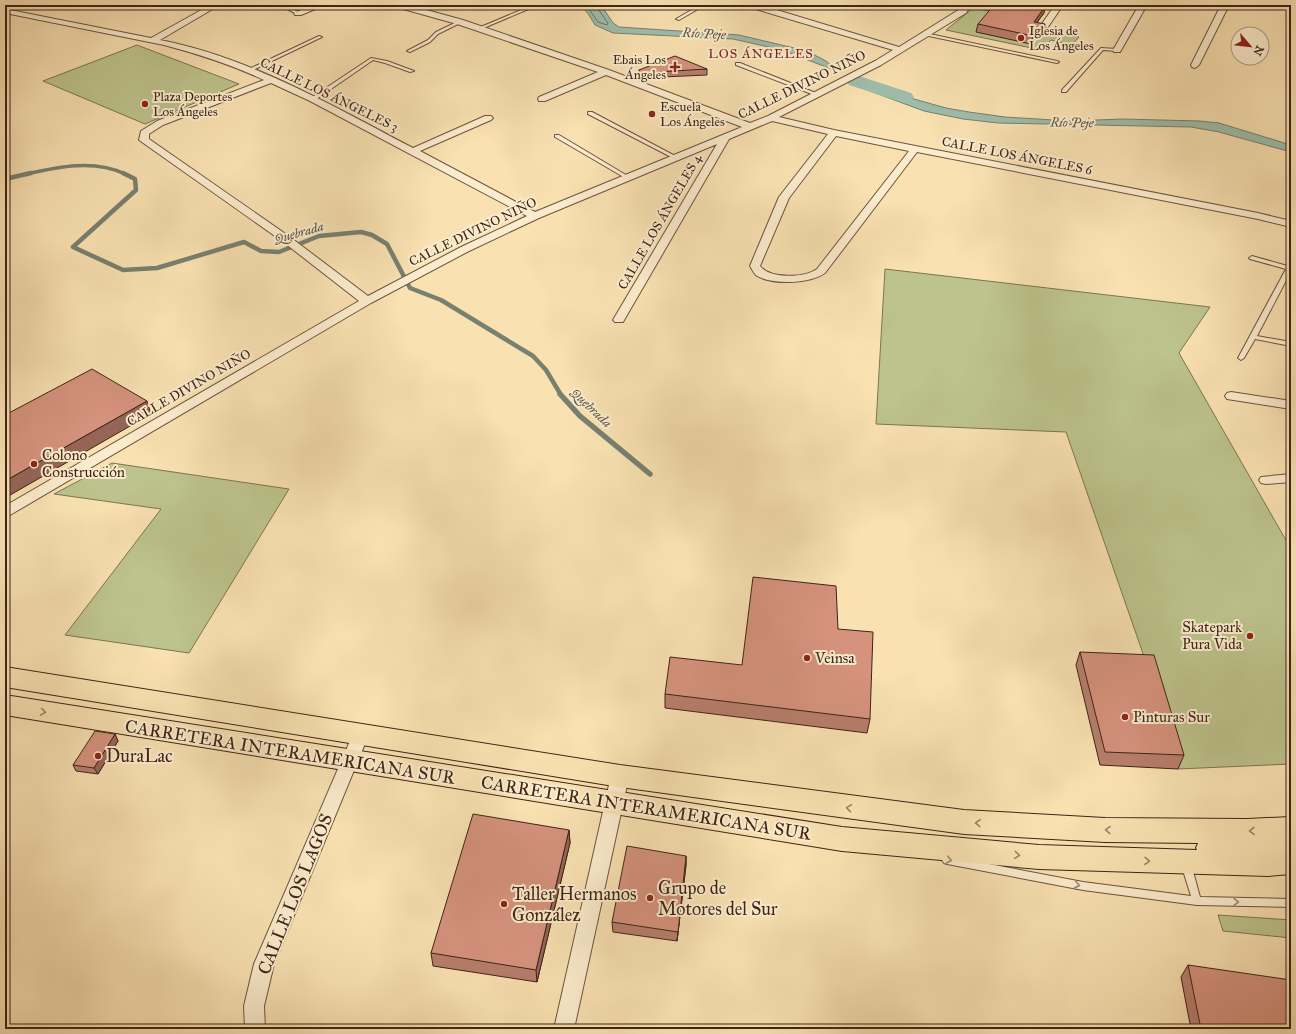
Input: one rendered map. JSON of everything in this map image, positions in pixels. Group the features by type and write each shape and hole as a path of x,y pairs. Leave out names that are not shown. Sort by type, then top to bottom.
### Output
{"highway":[{"name":"CARRETERA INTERAMERICANA SUR","path":"5,677 620,776 964,822 1105,830 1291,830"},
{"name":"CARRETERA INTERAMERICANA SUR","path":"5,706 614,804 842,839 1039,857 1268,864 1291,862"},
{"path":"1185,862 1185,855 1192,848 1291,847"}],"street":[{"path":"153,40 207,10 207,8 197,5"},
{"path":"298,13 321,5"},
{"path":"399,5 460,22 606,72 751,127"},
{"path":"414,9 423,5"},
{"path":"752,5 900,50"},
{"name":"CALLE DIVINO NIÑO","path":"5,512 367,301 465,250 535,216 751,127 819,95 900,50 962,11 967,5"},
{"path":"1045,25 1059,5"},
{"path":"1117,50 1143,5"},
{"path":"1195,65 1225,5"},
{"name":"CALLE LOS ÁNGELES 3","path":"5,11 153,40 188,49 249,70 313,99 535,216"},
{"path":"542,99 606,72"},
{"path":"272,80 160,123 144,133 144,140 286,239 367,301"},
{"path":"413,151 488,118"},
{"name":"CALLE LOS ÁNGELES 6","path":"771,118 834,133 1258,216 1291,224"},
{"path":"834,133 784,197 755,266 760,273 768,276 800,279 814,276 821,271 915,149"},
{"name":"CALLE LOS ÁNGELES 4","path":"619,320 725,138"},
{"path":"1232,396 1291,405"},
{"path":"1266,480 1291,478"},
{"name":"CALLE LOS LAGOS","path":"255,1029 254,1006 264,964 361,734"},
{"path":"564,1029 620,776"}],"lane":[{"path":"281,5 298,13"},
{"path":"478,29 536,5"},
{"path":"678,19 703,5"},
{"path":"409,51 429,42 436,33 460,22"},
{"path":"925,34 1057,62"},
{"path":"249,70 320,37"},
{"path":"1064,91 1102,50 1117,50"},
{"path":"313,99 372,59 412,71"},
{"path":"738,64 819,95"},
{"path":"590,113 677,158"},
{"path":"558,136 629,178"},
{"path":"1241,358 1290,269 1252,258"},
{"path":"1253,337 1291,344"},
{"path":"842,839 1083,886 1197,901 1291,903"},
{"path":"1185,862 1197,901"}],"green space":[{"path":"977,5 982,5 978,9 1039,20 1035,26 1079,37 1070,47 1065,46 1067,44 1051,40 1041,50 946,30"},
{"name":"Plaza Deportes Los Ángeles","path":"137,45 239,84 145,124 43,81"},
{"path":"885,269 1210,307 1179,353 1291,549 1291,764 1178,769 1148,668 1066,432 876,424"},
{"path":"112,463 289,489 189,653 65,635 161,509 54,494"},
{"path":"1218,915 1291,920 1291,938 1223,931"}],"water":[{"path":"581,5 601,5 613,23 619,27 739,35 807,51 826,61 839,72 782,50 733,39 613,33 595,25"},
{"path":"861,84 946,108 1005,117 1070,121 1123,119 1200,121 1219,123 1291,145 1291,152 1219,132 1191,127 998,123 963,119 924,111 870,91"}],"building":[{"path":"994,5 1046,5 1034,22 1045,24 1033,36 978,24"},
{"path":"675,56 707,69 640,73 639,70"},
{"name":"Colono Construcción","path":"92,369 147,401 5,481 5,415"},
{"name":"Veinsa","path":"753,577 836,586 838,629 873,632 870,719 665,694 670,657 742,665"},
{"name":"Pinturas Sur","path":"1080,652 1154,655 1184,755 1105,752"},
{"path":"95,731 115,734 94,768 73,765"},
{"name":"Taller Hermanos González","path":"473,814 569,830 536,970 431,953"},
{"name":"Grupo de Motores del Sur","path":"627,846 686,856 678,932 612,922"},
{"path":"1188,965 1291,980 1291,1029 1201,1029"}],"waterway":[{"name":"Río Peje","path":"856,81 904,97"},
{"name":"Quebrada","path":"31,173 63,167 88,166 113,169 125,174"},
{"name":"Quebrada","path":"5,179 31,173"},
{"name":"Quebrada","path":"26,174 31,173"},
{"name":"Quebrada","path":"125,174 135,179 136,190 73,247 123,270 157,268 244,242 261,251 279,252 319,236 361,232 372,235 387,244 410,288 441,300 533,356 546,370 561,395"},
{"name":"Quebrada","path":"560,394 580,416 650,474"}],"place":[{"name":"Iglesia de Los Ángeles","path":"1021,38"},
{"name":"Ebais Los Ángeles","path":"675,67"},
{"name":"Plaza Deportes Los Ángeles","path":"145,104"},
{"name":"Escuela Los Ángeles","path":"652,114"},
{"name":"Colono Construcción","path":"34,464"},
{"name":"Skatepark Pura Vida","path":"1250,636"},
{"name":"Veinsa","path":"807,658"},
{"name":"Pinturas Sur","path":"1125,717"},
{"name":"DuraLac","path":"98,756"},
{"name":"Grupo de Motores del Sur","path":"650,898"},
{"name":"Taller Hermanos González","path":"504,904"}],"district":[{"name":"LOS ÁNGELES","path":"761,54"}]}
